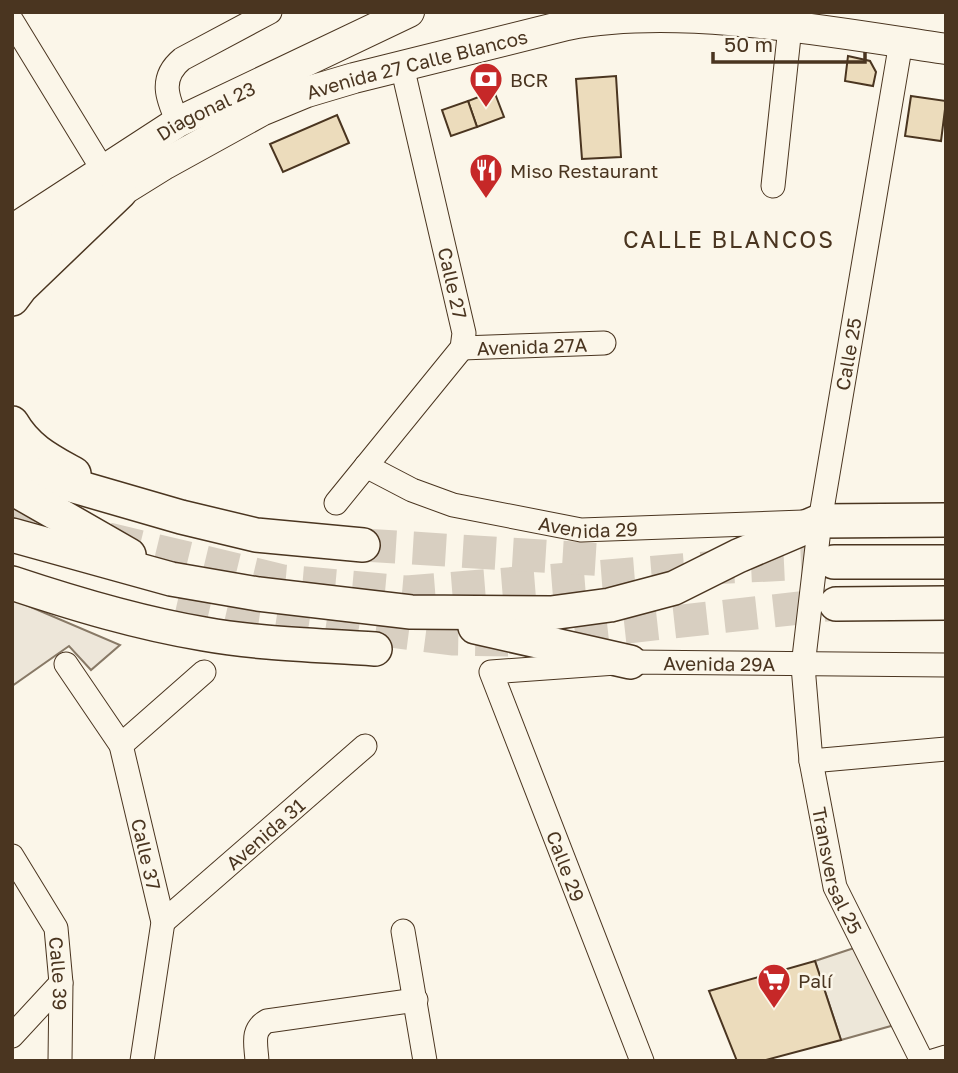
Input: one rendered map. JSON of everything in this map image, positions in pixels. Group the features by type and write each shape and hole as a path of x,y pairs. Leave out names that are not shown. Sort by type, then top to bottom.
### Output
{"highway":[{"path":"12,299 112,181"},
{"path":"12,423 21,438 39,455 119,499"},
{"path":"12,468 256,535 363,545"},
{"path":"12,488 171,579"},
{"path":"411,612 551,613 610,605 674,588 738,556 820,521 946,520"},
{"path":"12,535 171,579 258,594 411,612 630,662"},
{"path":"834,562 946,562"},
{"path":"12,583 132,620 205,635 375,649"},
{"path":"836,604 946,603"}],"main road":[{"name":"Diagonal 23","path":"12,230 112,181 178,122 410,12"},
{"name":"Avenida 27 Calle Blancos","path":"12,259 112,181 307,92 402,66 603,18 688,19 790,27 946,49"}],"street":[{"path":"178,122 167,99 166,82 170,69 181,59 270,12"},
{"path":"12,21 112,181"},
{"path":"773,186 790,27"},
{"name":"Calle 25","path":"803,666 820,521 901,42"},
{"name":"Calle 27","path":"402,66 464,333 461,348"},
{"name":"Avenida 27A","path":"461,348 604,342"},
{"path":"336,503 461,348"},
{"name":"Avenida 29","path":"366,466 412,490 453,505 581,530 820,521"},
{"name":"Avenida 29A","path":"491,672 630,662 946,666"},
{"name":"Calle 37","path":"66,664 121,745 163,922 142,1061"},
{"name":"Transversal 25","path":"803,666 811,761 835,887 922,1061"},
{"path":"121,745 204,672"},
{"name":"Calle 29","path":"491,672 642,1061"},
{"name":"Avenida 31","path":"163,922 365,746"},
{"path":"811,761 946,749"},
{"name":"Calle 39","path":"12,856 56,928 61,982 60,1061"},
{"path":"403,932 425,1061"},
{"path":"12,1036 61,982"},
{"path":"257,1061 255,1035 259,1026 267,1021 416,1000"},
{"path":"933,1061 946,1057"}],"shaded area":[{"path":"12,599 120,645 91,670 69,646 12,686"},
{"path":"860,946 898,1024 841,1040 815,961"}],"building":[{"path":"848,56 870,61 876,72 873,86 845,81"},
{"path":"616,76 621,157 582,159 576,79"},
{"name":"BCR","path":"494,91 504,117 477,127 468,101"},
{"path":"911,96 946,101 941,141 905,136"},
{"path":"468,101 477,127 451,136 442,110"},
{"path":"337,115 349,143 283,172 270,144"},
{"name":"Palí","path":"815,961 841,1040 762,1061 737,1061 709,991"}],"tunnel":[{"path":"12,510 55,526 283,581 407,592 706,568 834,562"},
{"path":"363,545 606,560"},
{"path":"179,595 236,608 382,630 452,639 510,640 836,604"}],"place":[{"name":"BCR","path":"486,109"},
{"name":"Miso Restaurant","path":"486,200"},
{"name":"Palí","path":"774,1010"}],"district":[{"name":"CALLE BLANCOS","path":"729,239"}]}
